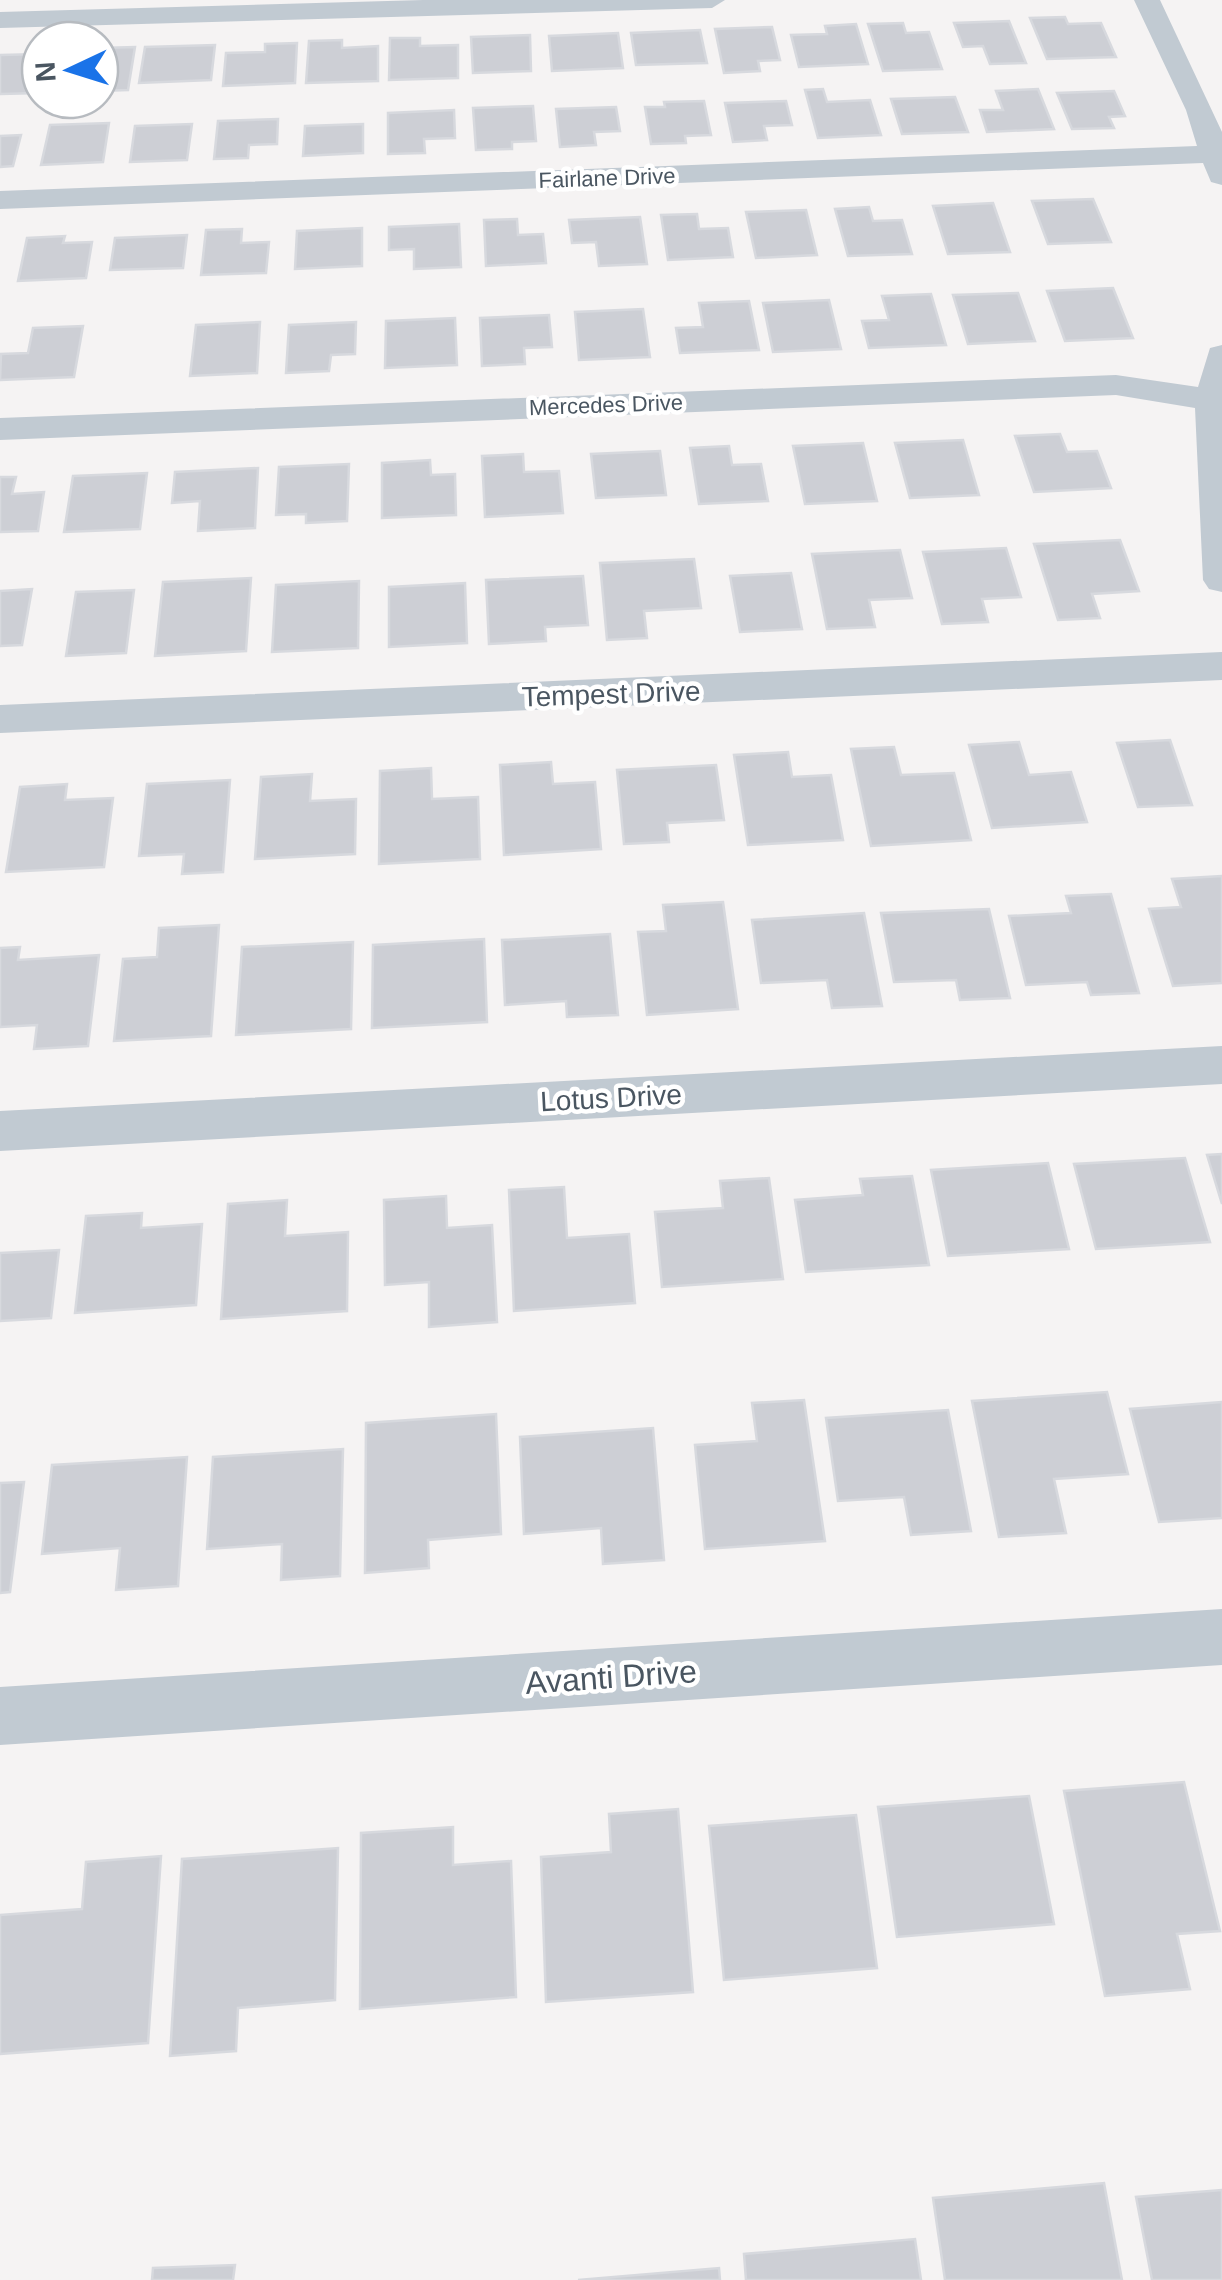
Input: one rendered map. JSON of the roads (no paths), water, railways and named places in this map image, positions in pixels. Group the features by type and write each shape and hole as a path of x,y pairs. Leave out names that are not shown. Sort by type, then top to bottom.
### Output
{"street":[{"path":"0,20 712,0"},
{"path":"1147,0 1200,110 1218,165"},
{"name":"Fairlane Drive","path":"0,200 1218,165"},
{"path":"1222,356 1212,400 1222,580"},
{"name":"Mercedes Drive","path":"0,429 1116,385 1212,400"},
{"name":"Tempest Drive","path":"0,719 1222,666"},
{"name":"Lotus Drive","path":"0,1130 1222,1065"},
{"name":"Avanti Drive","path":"0,1716 1222,1638"}]}
